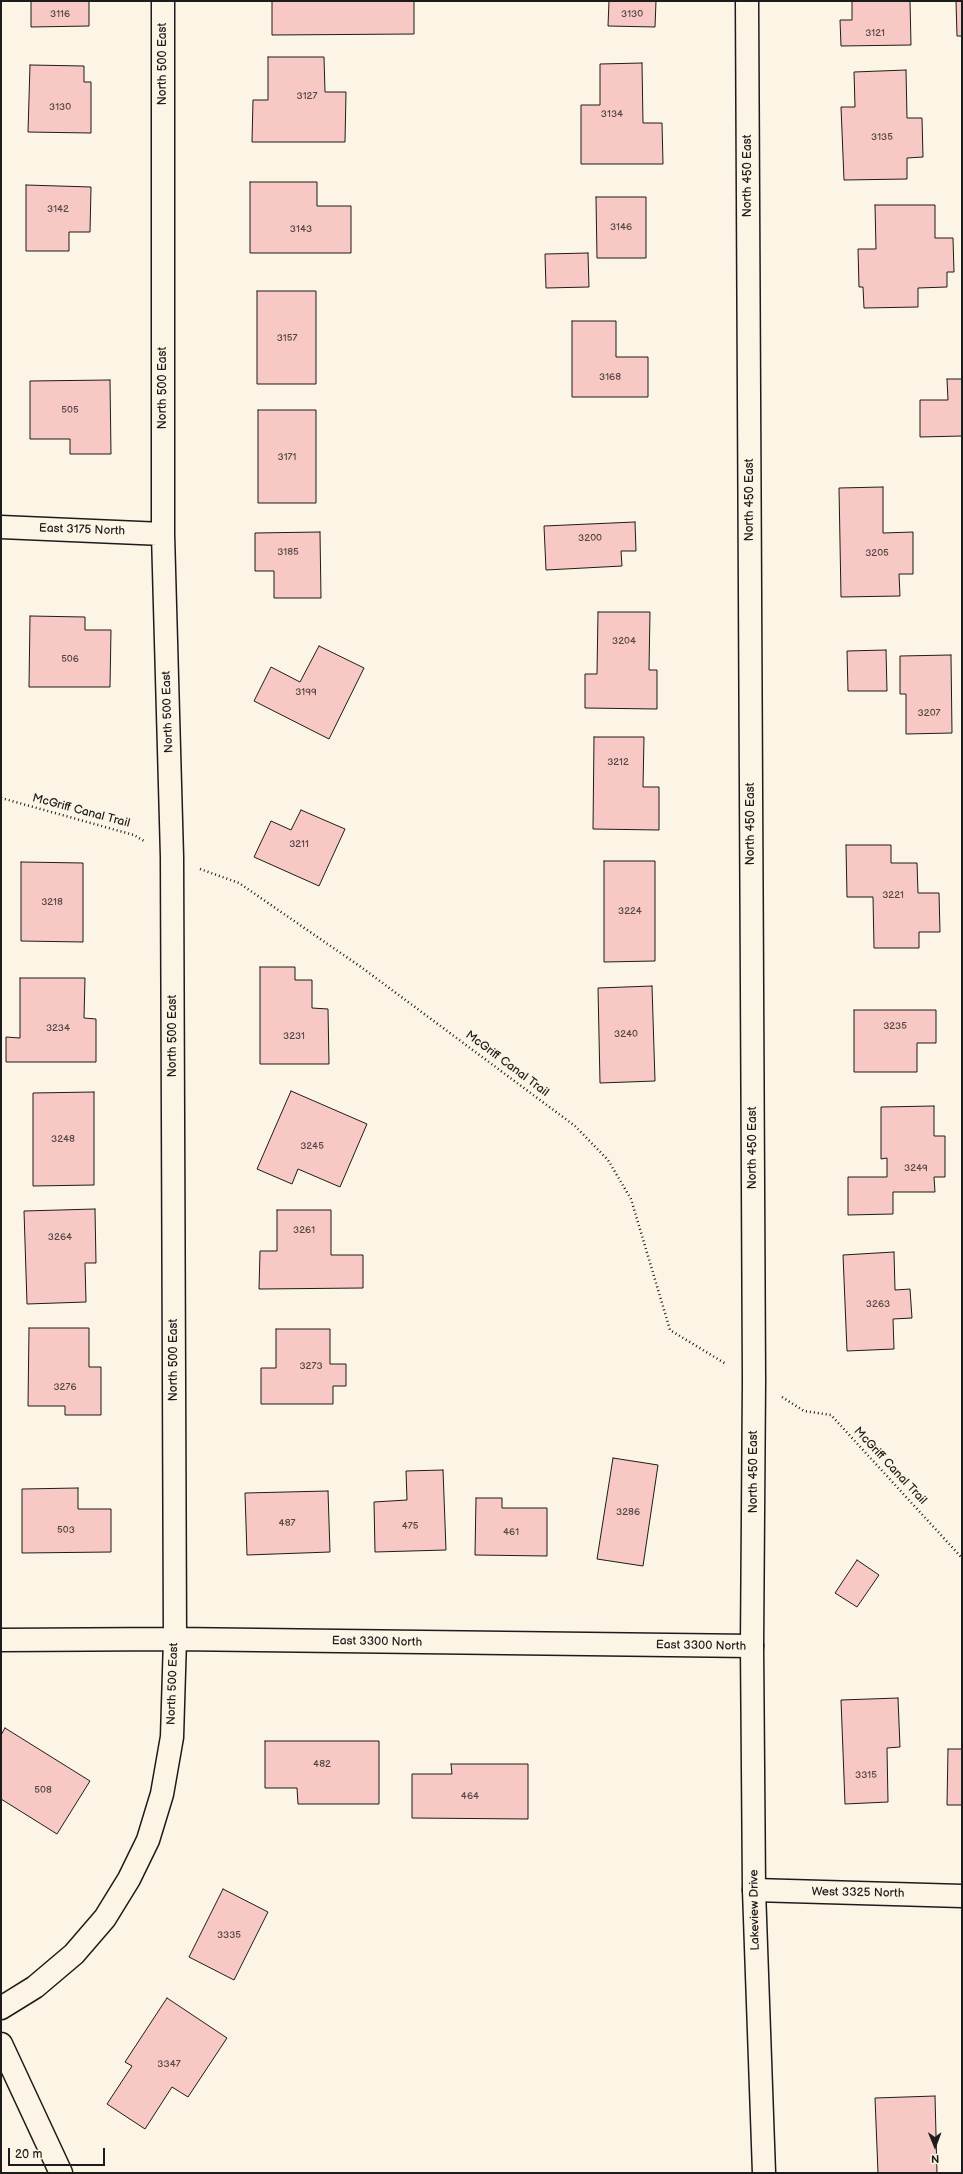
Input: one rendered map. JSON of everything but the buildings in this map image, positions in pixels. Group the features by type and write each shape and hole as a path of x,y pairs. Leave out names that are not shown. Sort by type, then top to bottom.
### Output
{"street":[{"name":"North 500 East","path":"1,2008 35,1987 74,1954 109,1912 129,1879 148,1840 162,1794 172,1737 175,1639 172,857 163,534 163,1"},
{"name":"North 450 East","path":"747,1 754,1381 752,1646"},
{"name":"East 3175 North","path":"1,527 163,534"},
{"name":"East 3300 North","path":"1,1640 175,1639 752,1646"},
{"name":"Lakeview Drive","path":"752,1646 754,1890 764,2173"},
{"name":"West 3325 North","path":"754,1890 962,1896"},
{"path":"1,2044 61,2173"}],"path":[{"name":"McGriff Canal Trail","path":"1,798 134,835 146,843"},
{"name":"McGriff Canal Trail","path":"194,867 245,887 361,967 575,1126 608,1160 631,1198 670,1330 712,1355"},
{"name":"McGriff Canal Trail","path":"795,1405 804,1411 830,1416 962,1558"}]}
